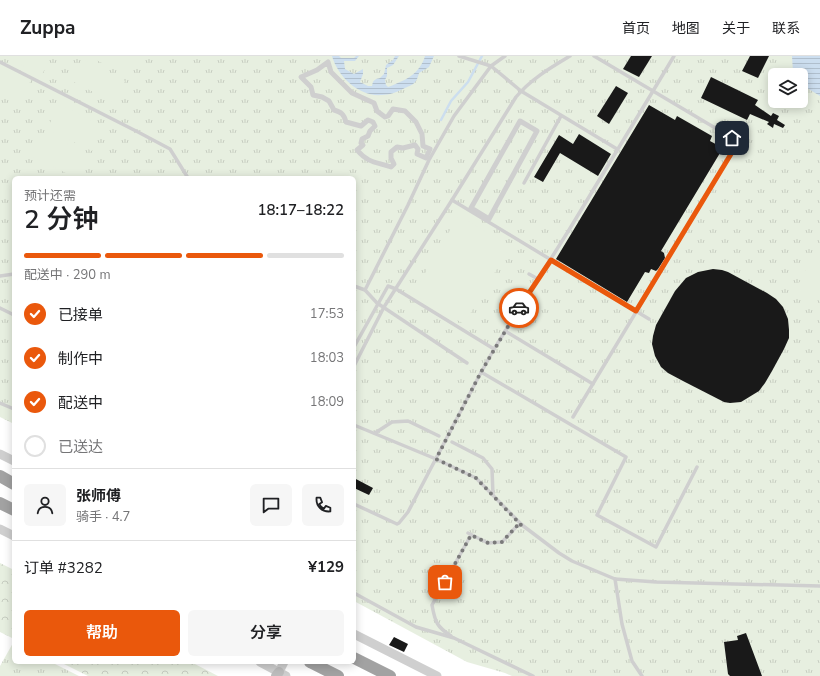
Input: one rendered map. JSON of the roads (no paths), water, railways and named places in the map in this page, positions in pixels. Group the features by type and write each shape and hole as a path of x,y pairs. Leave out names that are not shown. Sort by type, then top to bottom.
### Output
{"highway":[{"path":"0,476 12,483"},
{"path":"0,503 12,509"},
{"path":"356,659 390,676"},
{"path":"314,664 338,676"}],"street":[{"path":"328,62 331,72 352,93 374,103 377,111 385,117 388,116 393,109 405,111 416,122 422,134 423,146 430,149 426,158 417,154 418,149 415,145 403,148 397,147 391,152 391,158 394,164 391,167 363,157 357,150 364,145 361,143 362,139 368,136 370,131 375,126 373,122 368,120 361,126 346,122 345,116 334,110 329,101 314,95 311,87 301,76 317,70 328,62"},
{"path":"520,121 538,131 488,219 471,208 520,121"},
{"path":"0,454 12,460"},
{"path":"0,529 12,535"},
{"path":"356,635 437,676"},
{"path":"263,664 280,675 283,664"}],"lane":[{"path":"459,56 492,66 521,91 617,149"},
{"path":"365,290 429,160 454,116 492,66 505,56"},
{"path":"356,362 384,307 516,97 543,73 570,56"},
{"path":"594,56 745,146"},
{"path":"356,505 397,524 408,512 481,372 505,331 551,260 674,56"},
{"path":"0,62 170,149 187,176"},
{"path":"524,183 562,116"},
{"path":"573,416 734,149 732,138"},
{"path":"452,200 649,319"},
{"path":"0,276 12,274"},
{"path":"529,274 538,279"},
{"path":"356,343 377,303 388,286 396,289 494,350"},
{"path":"356,287 365,290 377,303 467,363"},
{"path":"0,308 12,314"},
{"path":"505,331 593,384"},
{"path":"481,372 626,457 597,515 656,547 697,467"},
{"path":"0,403 12,408"},
{"path":"375,434 392,422 408,421 439,436"},
{"path":"356,426 436,459 476,478 522,526 572,561 615,579 656,582 820,586"},
{"path":"452,442 483,458 492,469 493,495"},
{"path":"522,526 517,526 502,542 488,543 469,534 432,605 434,618 441,629 454,638 533,676"},
{"path":"615,579 622,624 632,661 642,676"},
{"path":"356,594 416,627 454,638"}],"water":[{"path":"332,56 354,58 359,56 355,61 344,61 345,69 354,74 363,69 360,82 368,86 372,86 374,80 380,78 384,74 386,65 393,60 395,56 399,56 393,65 387,68 387,76 385,80 388,87 401,82 413,74 421,65 425,56 434,56 429,67 419,73 417,79 410,86 396,92 373,95 358,89 344,78"},
{"path":"792,56 820,56 820,96 808,89 808,68 793,68"}],"waterway":[{"path":"441,120 451,101 468,82 482,56"}]}
